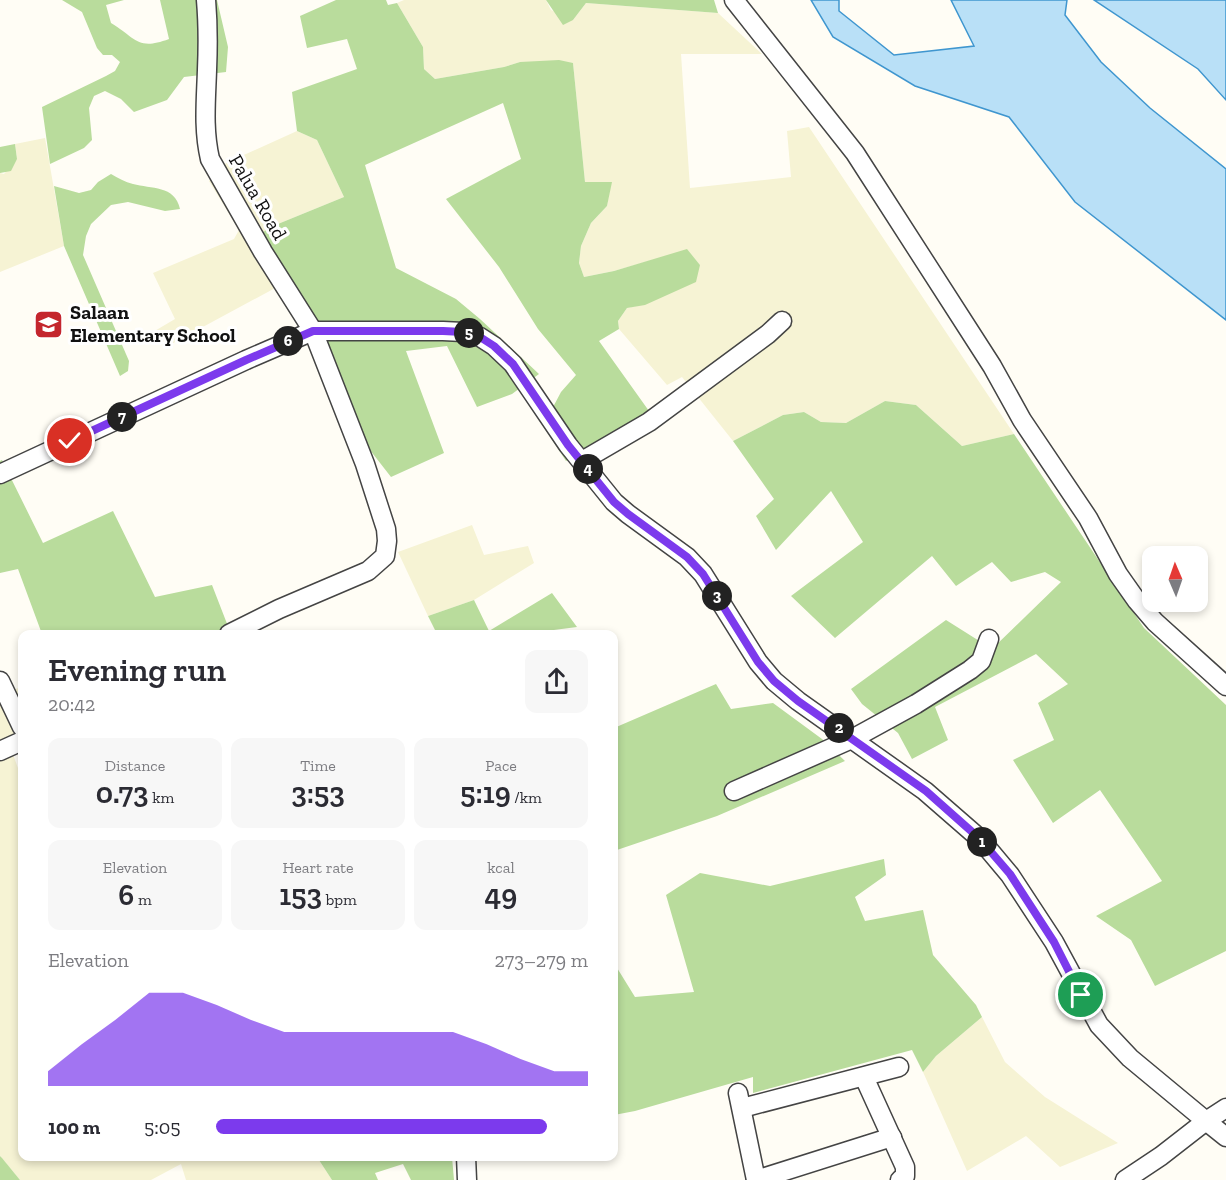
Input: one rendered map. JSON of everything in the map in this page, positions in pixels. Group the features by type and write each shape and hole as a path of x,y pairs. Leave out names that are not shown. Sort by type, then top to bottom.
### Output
{"street":[{"name":"Palua Road","path":"206,0 207,58 204,118 210,159 263,252 313,331 365,464 386,529 387,549 380,562 368,572 279,609 237,630"},
{"path":"734,0 855,153 992,366 1017,412 1082,510 1118,574 1137,601 1155,622 1226,686"},
{"path":"582,461 649,422 768,334 782,321"},
{"path":"0,474 313,331 443,331 463,332 480,337 494,346 513,364 614,502 687,557 703,574 758,662 774,681 798,701 854,738 926,791 979,838 1010,874 1054,942 1099,1025 1130,1058 1226,1137"},
{"path":"734,791 854,738 916,704 981,661 989,639"},
{"path":"0,681 18,719"},
{"path":"0,751 18,743"},
{"path":"892,1137 756,1180 740,1101 864,1077 899,1067"},
{"path":"864,1077 906,1172 900,1180"},
{"path":"1125,1180 1161,1156 1206,1120 1226,1108"},
{"path":"466,1161 467,1180"}],"shaded area":[{"path":"404,0 546,0 551,10 573,20 586,3 718,13 762,54 681,54 690,188 791,177 787,131 809,127 1014,434 962,446 916,405 885,401 846,423 821,422 804,412 783,415 733,441 682,377 667,385 619,329 618,321 627,308 645,304 700,265 687,250 614,271 584,277 579,263 581,246 591,223 607,206 611,182 585,182 573,63 520,62 435,79 424,69 423,47 397,3"},
{"path":"297,131 317,140 344,197 273,226 261,234 277,287 164,348 153,332 175,319 153,273 234,239 239,230 209,181 226,163"},
{"path":"45,138 64,246 0,272 0,173 4,174 17,159 15,144"},
{"path":"472,525 484,555 528,546 534,563 474,600 428,616 398,552"},
{"path":"18,688 18,745 11,749 18,768 18,1161 320,1161 332,1180 186,1180 181,1164 151,1180 20,1180 0,1156 0,697"},
{"path":"982,1017 1005,1062 1045,1097 1118,1143 1060,1167 1026,1136 967,1171 923,1072 936,1056"}],"green space":[{"path":"62,0 124,0 106,5 111,23 137,41 150,44 169,39 160,0 217,0 228,47 226,72 184,77 167,100 134,112 121,99 105,91 94,96 89,108 92,140 84,148 50,164 42,107 115,71 120,62 112,55 103,55 97,48 82,12"},
{"path":"336,0 386,0 388,5 397,3 423,47 424,69 435,79 520,62 559,60 573,63 585,182 612,182 607,206 591,223 581,246 579,263 584,277 614,271 687,249 700,265 696,282 645,305 627,308 618,321 619,329 599,341 649,411 566,461 543,426 561,392 576,375 538,329 499,267 446,199 521,159 503,103 365,165 396,268 456,299 539,374 512,394 477,407 447,346 406,351 444,453 391,477 338,409 260,234 273,226 344,197 317,140 297,131 292,92 357,69 347,39 307,48 300,16"},
{"path":"546,0 714,0 718,13 586,3 573,20 563,25"},
{"path":"15,144 17,159 11,171 0,173 0,147"},
{"path":"111,174 130,183 168,192 177,201 180,209 165,211 128,202 111,205 91,224 86,236 83,255 129,361 128,371 120,376 64,246 54,186 79,193 91,190 98,182"},
{"path":"885,401 916,405 962,446 1014,434 1144,628 1226,705 1226,951 1155,986 1131,940 1096,916 1162,881 1100,790 1053,823 1013,760 1054,740 1038,703 1068,684 1036,654 935,707 948,740 912,759 898,733 862,704 851,689 946,620 992,649 1061,582 1045,572 1011,582 992,562 956,586 932,556 835,638 791,596 863,542 831,491 776,550 756,516 774,499 733,441 783,415 804,412 821,422 846,423"},
{"path":"2,460 43,543 113,511 155,597 212,585 229,630 41,630 18,569 0,573 0,461"},
{"path":"552,593 577,627 554,630 491,630"},
{"path":"474,600 489,630 435,630 428,616"},
{"path":"716,684 731,709 773,703 822,739 845,761 717,816 618,850 618,726"},
{"path":"884,859 886,875 855,897 865,921 923,910 933,955 976,1005 982,1017 936,1056 923,1072 912,1050 753,1093 753,1077 618,1114 618,969 635,997 694,992 666,895 700,873 770,886"},
{"path":"0,1156 2,1158 20,1180 0,1180"},
{"path":"320,1161 452,1161 454,1180 411,1180 403,1164 375,1173 378,1180 332,1180"}],"water":[{"path":"811,0 839,0 839,11 894,55 974,46 951,0 1067,0 1065,15 1101,62 1150,108 1226,169 1226,320 1075,202 1009,117 915,86 833,37"},
{"path":"1094,0 1226,0 1226,100 1198,69"}],"place":[{"name":"Salaan Elementary School","path":"49,324"}],"route":[{"path":"70,441 313,331 443,331 463,332 480,337 494,346 513,364 568,445 614,502 687,557 703,574 758,662 774,681 798,701 854,738 926,791 979,838 1010,874 1054,942 1081,995"}]}
